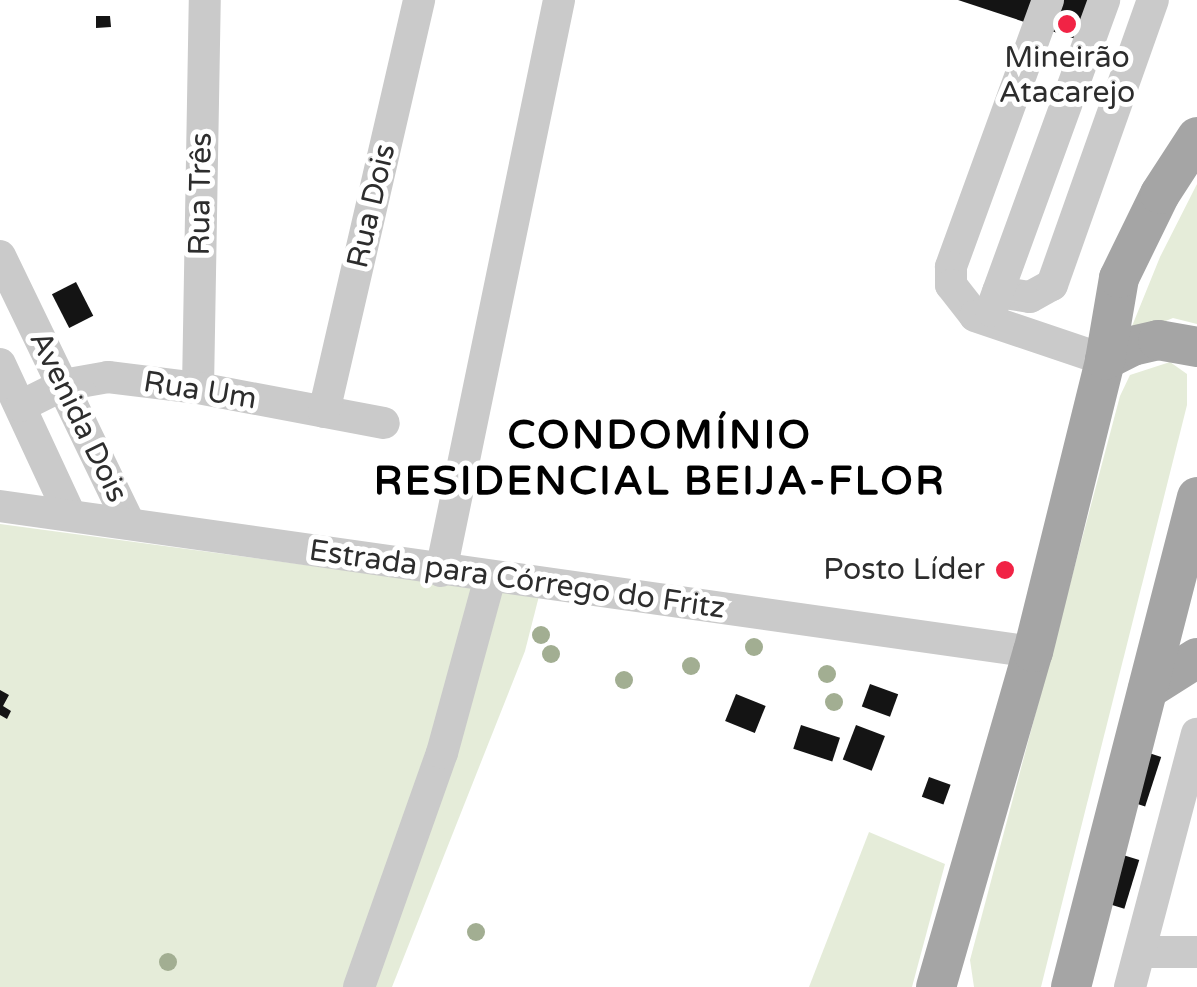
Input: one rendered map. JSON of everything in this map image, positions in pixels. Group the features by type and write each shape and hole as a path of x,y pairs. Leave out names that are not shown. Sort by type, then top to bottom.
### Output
{"main road":[{"path":"942,980 1034,652 1105,360 1118,278 1160,194 1197,137"},
{"path":"1105,360 1132,346 1158,340 1197,347"},
{"path":"1071,987 1197,498"},
{"path":"1148,690 1197,658"}],"street":[{"name":"Rua Três","path":"198,388 205,0"},
{"name":"Rua Dois","path":"324,412 420,0"},
{"path":"441,571 559,0"},
{"path":"1141,34 1100,11 1047,2 951,267 956,298 975,316 1052,285 1141,34 1152,0"},
{"path":"993,306 1100,11"},
{"name":"Avenida Dois","path":"0,256 129,523"},
{"path":"993,306 1105,360"},
{"name":"Avenida Dois","path":"0,364 70,515"},
{"name":"Rua Um","path":"22,406 62,385 108,378 198,388 384,423"},
{"name":"Estrada para Córrego do Fritz","path":"0,506 1034,652"},
{"path":"359,987 442,753 490,578"},
{"path":"1130,987 1197,734"},
{"path":"1140,952 1197,952"}],"green space":[{"path":"1197,184 1197,324 1173,318 1128,336 1160,257"},
{"path":"1170,362 1187,374 1187,405 1041,987 974,987 970,960 1120,396 1130,375"},
{"path":"0,524 539,596 525,651 392,987 0,987"},
{"path":"869,832 945,864 912,987 809,987"}],"building":[{"name":"Mineirão Atacarejo","path":"958,0 1115,0 1100,47"},
{"path":"96,16 110,16 111,27 96,28"},
{"path":"76,282 93,316 69,328 52,294"},
{"path":"870,684 898,694 890,717 862,707"},
{"path":"0,690 9,695 3,706 11,711 7,719 0,715"},
{"path":"736,694 766,706 755,733 725,721"},
{"path":"801,725 840,738 832,761 793,749"},
{"path":"856,725 885,736 872,771 843,760"},
{"path":"1146,752 1161,757 1145,806 1130,801"},
{"path":"929,777 951,785 943,805 922,797"},
{"path":"1123,855 1139,860 1124,909 1108,904"}],"place":[{"name":"Mineirão Atacarejo","path":"1067,24"},
{"name":"Posto Líder","path":"1005,570"}],"district":[{"name":"CONDOMÍNIO RESIDENCIAL BEIJA-FLOR","path":"660,458"}]}
